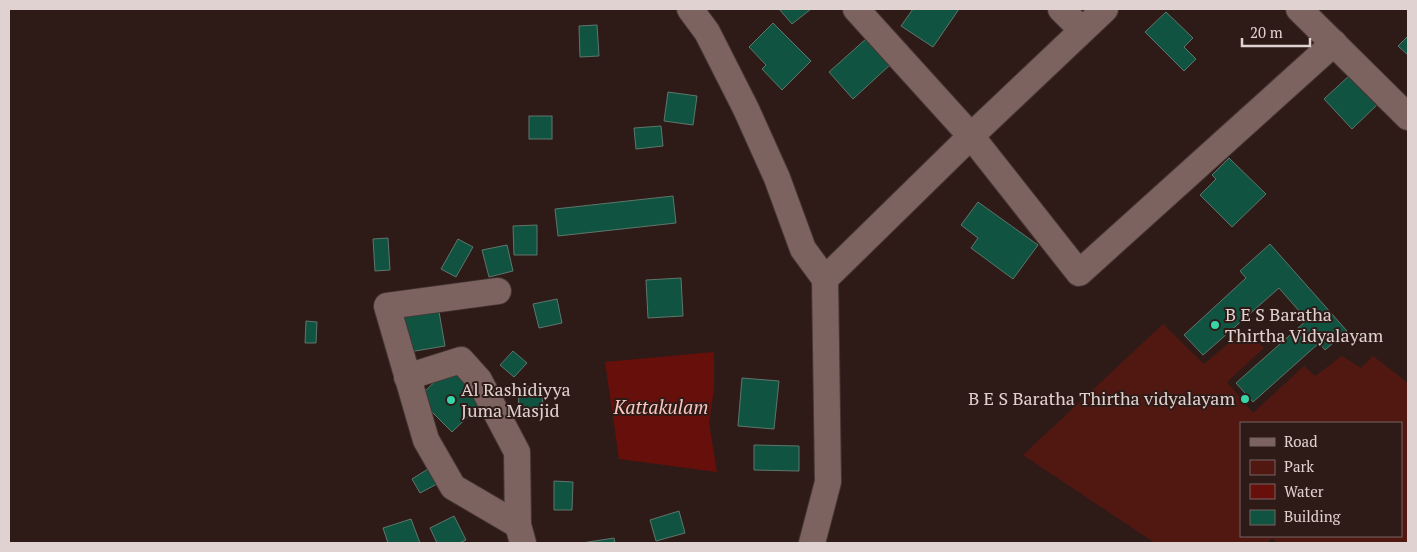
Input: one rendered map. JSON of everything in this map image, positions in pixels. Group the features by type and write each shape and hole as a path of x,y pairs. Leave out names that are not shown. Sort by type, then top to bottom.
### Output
{"street":[{"path":"690,9 707,32 746,110 777,178 803,249 825,279 828,482 812,543"},
{"path":"856,9 971,136 1079,273 1334,44"},
{"path":"1061,9 1082,30"},
{"path":"825,279 971,136 1105,9"},
{"path":"1299,9 1408,116"},
{"path":"498,291 387,306 426,440 453,487 520,534"},
{"path":"407,377 461,360 479,380 517,452 520,534"}],"green space":[{"name":"B E S Baratha Thirtha vidyalayam","path":"1163,324 1204,364 1244,330 1264,348 1227,382 1253,413 1304,366 1315,376 1342,356 1361,368 1373,356 1408,383 1408,543 1278,543 1272,538 1267,543 1155,543 1023,455"}],"water":[{"name":"Kattakulam","path":"714,352 714,389 709,423 717,472 619,459 605,362"}],"building":[{"path":"779,9 811,9 792,24"},
{"path":"913,9 959,9 933,47 901,26"},
{"path":"1166,12 1193,38 1184,47 1196,59 1184,71 1145,32"},
{"path":"773,23 811,61 782,90 762,69 766,65 749,47"},
{"path":"597,25 599,56 580,57 579,26"},
{"path":"1408,36 1408,55 1398,46"},
{"path":"867,38 891,64 853,99 829,72"},
{"path":"1351,74 1379,103 1352,129 1324,99"},
{"path":"668,92 697,96 693,125 664,121"},
{"path":"529,116 552,116 552,139 529,139"},
{"path":"661,126 663,146 636,149 634,128"},
{"path":"1229,158 1266,194 1232,227 1200,195 1216,179 1212,175"},
{"path":"673,196 676,223 558,236 555,209"},
{"path":"978,202 1038,245 1013,279 971,248 978,238 961,225"},
{"path":"537,225 537,255 514,255 513,226"},
{"path":"388,238 390,270 375,271 373,239"},
{"path":"458,239 473,247 456,277 441,269"},
{"name":"B E S Baratha Thirtha Vidyalayam","path":"1270,244 1347,331 1325,350 1319,343 1253,402 1236,383 1307,320 1279,288 1203,355 1184,335 1246,278 1240,271"},
{"path":"507,245 513,271 489,277 482,250"},
{"path":"681,278 683,316 648,318 646,280"},
{"path":"557,299 562,323 539,328 533,304"},
{"path":"438,306 445,346 409,352 403,311"},
{"path":"306,321 317,322 316,343 305,343"},
{"path":"513,351 527,363 514,377 500,365"},
{"name":"Al Rashidiyya Juma Masjid","path":"450,367 483,402 452,432 418,398"},
{"path":"742,378 779,381 774,429 738,426"},
{"path":"542,386 543,410 519,411 518,387"},
{"path":"754,445 799,446 799,471 754,470"},
{"path":"428,469 437,484 420,493 412,479"},
{"path":"554,481 573,482 572,510 554,510"},
{"path":"679,511 685,533 656,541 650,520"},
{"path":"454,516 466,540 459,543 437,543 430,528"},
{"path":"411,519 420,543 388,543 383,528"},
{"path":"614,538 615,543 582,543"}],"place":[{"name":"B E S Baratha Thirtha Vidyalayam","path":"1215,325"},
{"name":"B E S Baratha Thirtha vidyalayam","path":"1245,399"},
{"name":"Al Rashidiyya Juma Masjid","path":"451,400"}]}
